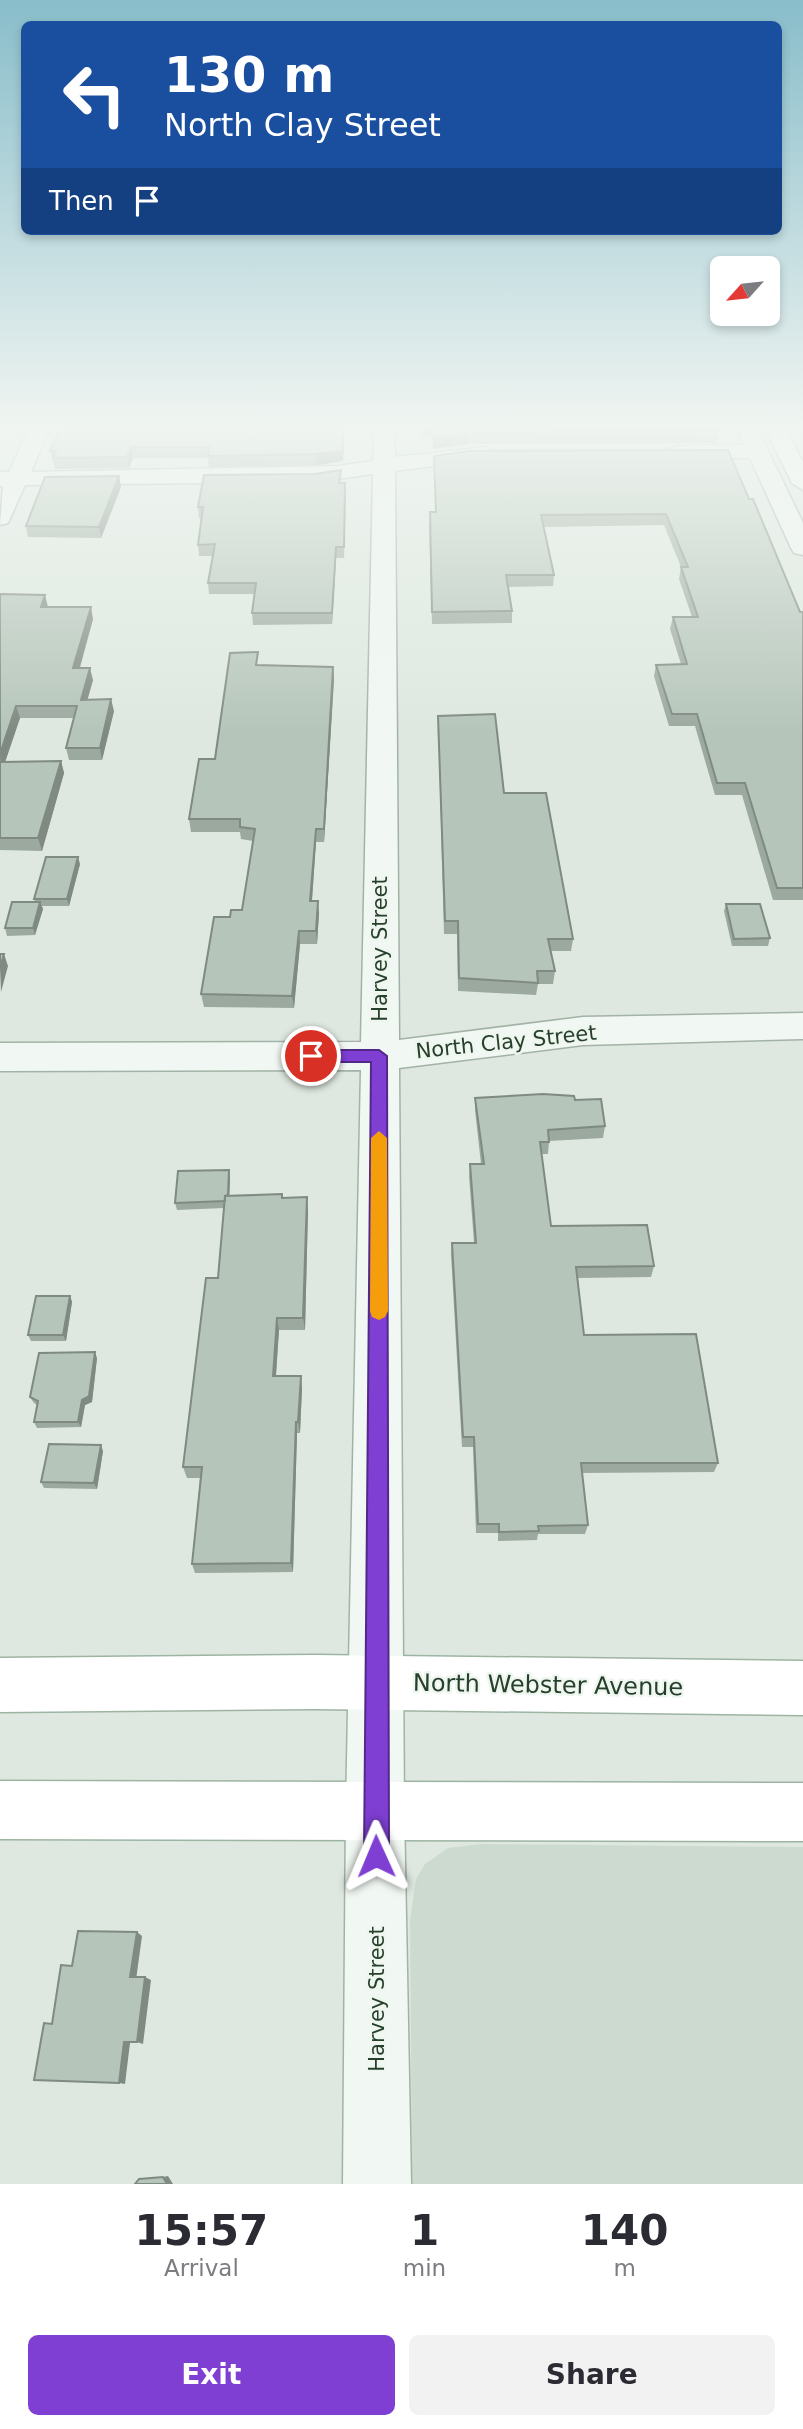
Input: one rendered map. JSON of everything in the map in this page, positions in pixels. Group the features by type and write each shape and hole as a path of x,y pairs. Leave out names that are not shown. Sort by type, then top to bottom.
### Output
{"main road":[{"name":"North Webster Avenue","path":"0,1685 378,1683 803,1688"},
{"path":"0,1810 803,1812"}],"street":[{"name":"Harvey Street","path":"376,2184 375,1810 378,1683 383,530"},
{"path":"795,530 803,548"},
{"name":"North Clay Street","path":"0,1057 379,1056 583,1031 803,1026"}],"shaded area":[{"path":"481,1844 803,1847 803,2184 412,2184 410,1921 416,1879 425,1864 448,1848"}],"building":[{"path":"200,530 344,530 344,547 336,547 332,613 252,613 256,583 208,583 215,544 198,545"},
{"path":"430,530 544,530 554,575 506,575 512,611 432,612"},
{"path":"673,530 766,530 800,612 803,612 803,888 777,888 745,783 717,783 697,714 672,714 656,665 687,664 673,617 698,617 681,567 688,567"},
{"path":"0,594 45,595 41,607 91,607 73,668 90,668 81,700 111,699 100,748 66,748 77,706 16,706 0,754"},
{"path":"258,652 256,665 333,667 324,829 316,829 310,901 318,901 316,931 299,931 292,996 201,994 214,917 230,917 231,910 242,910 255,829 240,827 240,819 189,819 199,759 215,759 230,653"},
{"path":"495,714 504,793 546,793 573,939 548,939 555,971 537,971 538,983 459,978 458,921 445,921 438,716"},
{"path":"61,761 38,838 0,838 0,762"},
{"path":"46,857 78,857 67,899 34,899"},
{"path":"12,902 40,902 33,928 5,928"},
{"path":"726,904 760,904 770,938 734,939"},
{"path":"543,1094 574,1096 575,1100 601,1099 605,1126 548,1130 549,1142 540,1142 551,1226 647,1225 654,1266 576,1267 584,1335 696,1334 718,1463 581,1463 588,1525 538,1526 539,1531 499,1532 499,1524 478,1524 474,1437 463,1437 452,1243 476,1243 470,1164 484,1164 475,1098"},
{"path":"229,1170 228,1195 225,1196 225,1201 175,1203 178,1171"},
{"path":"282,1194 282,1198 307,1197 303,1318 277,1318 273,1376 301,1376 296,1422 291,1563 192,1564 202,1467 183,1467 206,1278 218,1278 225,1196"},
{"path":"36,1296 70,1296 63,1335 28,1335"},
{"path":"95,1352 89,1396 82,1400 78,1422 34,1422 38,1401 30,1397 39,1353"},
{"path":"49,1444 101,1445 94,1483 41,1482"},
{"path":"78,1931 137,1932 130,1977 145,1977 137,2042 124,2042 119,2083 34,2080 44,2023 52,2024 61,1965 72,1966"},
{"path":"163,2177 167,2184 135,2184 139,2179"}],"slow traffic":[{"path":"379,1138 379,1311"}],"route":[{"path":"311,1056 379,1056 376,1856"}]}
